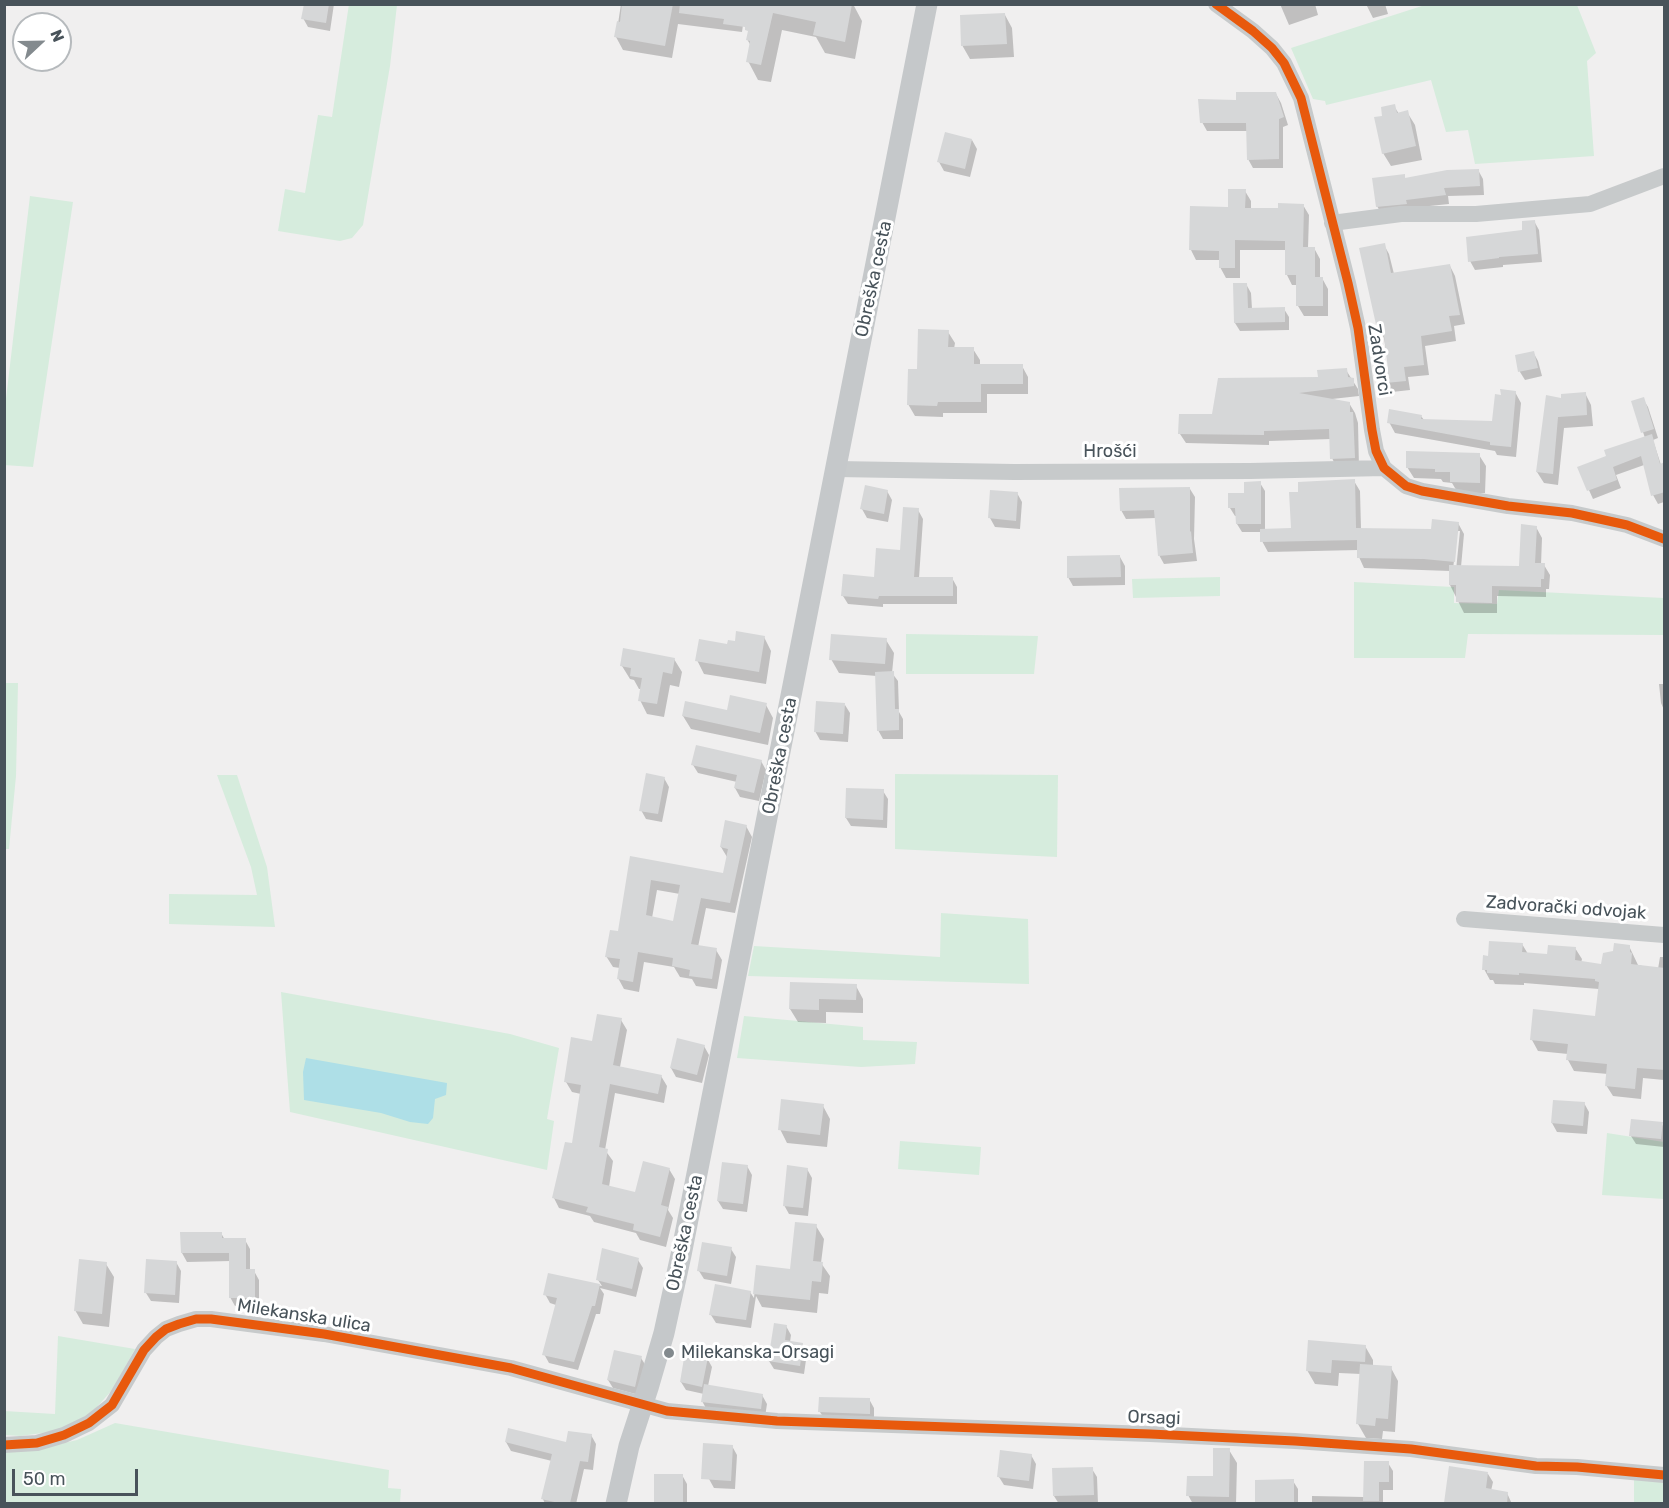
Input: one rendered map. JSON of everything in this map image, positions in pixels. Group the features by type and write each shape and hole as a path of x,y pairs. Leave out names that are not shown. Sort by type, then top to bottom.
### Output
{"main road":[{"name":"Obreška cesta","path":"616,1503 629,1446 664,1333 681,1255 927,4"}],"street":[{"name":"Zadvorci","path":"1216,4 1272,48 1292,77 1308,121 1358,328 1376,451 1384,468"},
{"path":"1332,223 1401,214 1476,214 1590,204 1665,176"},
{"name":"Hrošći","path":"837,469 1014,472 1384,468"},
{"path":"1384,468 1406,486 1422,491 1508,506 1572,513 1627,525 1665,539"},
{"name":"Zadvorački odvojak","path":"1464,920 1665,935"},
{"name":"Milekanska ulica","path":"4,1444 37,1443 64,1435 89,1423 112,1405 144,1350 156,1337 165,1329 196,1319 324,1334 511,1368 642,1405"},
{"name":"Orsagi","path":"642,1405 667,1412 777,1421 1295,1441 1411,1449 1536,1466 1577,1467 1665,1475"}],"green space":[{"path":"349,4 397,5 390,66 363,225 352,238 340,241 278,231 285,189 305,193 318,115 332,117"},
{"path":"1425,5 1577,5 1596,53 1587,61 1594,156 1475,164 1468,130 1446,132 1431,80 1326,105 1325,101 1313,99 1291,48"},
{"path":"30,196 73,202 33,467 4,465 5,407"},
{"path":"1220,577 1220,596 1133,598 1132,579"},
{"path":"1354,582 1454,587 1454,603 1497,604 1499,590 1664,598 1664,635 1468,634 1465,658 1354,658"},
{"path":"906,634 1038,636 1034,674 906,674"},
{"path":"5,683 18,683 16,776 9,849 4,849"},
{"path":"895,774 1058,775 1057,857 895,849"},
{"path":"217,775 237,775 267,867 275,927 169,924 169,894 257,895 251,867"},
{"path":"941,913 1028,919 1029,984 748,976 754,946 940,957"},
{"path":"281,992 510,1034 559,1048 547,1119 554,1121 547,1170 290,1112"},
{"path":"744,1016 863,1027 863,1040 917,1042 915,1064 861,1067 737,1058"},
{"path":"1607,1133 1664,1142 1664,1199 1602,1195"},
{"path":"900,1141 981,1147 979,1175 898,1169"},
{"path":"58,1336 135,1349 113,1389 96,1408 79,1421 61,1430 20,1436 5,1435 4,1411 55,1414"},
{"path":"115,1423 389,1470 388,1488 401,1489 400,1503 5,1503 4,1452 43,1448 77,1440"},
{"path":"1634,1477 1664,1480 1664,1503 1634,1504"}],"water":[{"path":"306,1058 447,1083 446,1095 435,1099 433,1118 428,1124 410,1122 381,1113 304,1100 303,1072"}],"building":[{"path":"304,4 329,4 326,23 301,19"},
{"path":"622,4 673,4 665,46 614,37 617,21 620,22"},
{"path":"680,4 852,4 845,42 813,35 816,22 773,13 761,65 746,62 750,41 746,40 748,31 745,27 723,24 724,19 679,13"},
{"path":"1005,13 1007,44 961,46 960,15"},
{"path":"1236,92 1276,92 1284,117 1279,119 1279,159 1247,160 1246,123 1200,123 1198,99 1236,100"},
{"path":"1395,104 1397,113 1408,110 1416,146 1382,154 1374,117 1382,116 1381,107"},
{"path":"945,132 972,139 965,169 937,162"},
{"path":"1479,169 1480,186 1444,188 1446,195 1406,200 1407,204 1376,207 1372,178 1405,174 1405,178 1447,170"},
{"path":"1228,189 1246,189 1245,208 1278,208 1278,203 1304,204 1303,247 1315,247 1315,277 1323,277 1323,306 1296,306 1296,275 1285,275 1285,241 1235,240 1235,268 1219,268 1219,251 1189,250 1190,206 1228,207"},
{"path":"1535,220 1538,254 1468,262 1466,237 1522,230 1522,221"},
{"path":"1385,243 1391,273 1450,264 1460,315 1449,316 1452,331 1421,336 1424,365 1404,367 1406,381 1385,383 1383,369 1388,369 1383,327 1377,329 1359,248"},
{"path":"1233,283 1247,283 1248,308 1285,307 1285,322 1234,323"},
{"path":"918,329 949,330 948,347 974,347 974,364 1023,364 1023,384 981,384 981,402 938,402 937,406 907,405 908,369 917,369"},
{"path":"1534,351 1538,368 1518,372 1515,355"},
{"path":"1347,368 1348,377 1354,378 1354,386 1299,393 1350,402 1350,412 1353,412 1355,458 1330,459 1329,429 1264,431 1264,435 1178,434 1179,414 1212,414 1218,378 1318,377 1317,370"},
{"path":"1500,389 1516,391 1511,447 1490,445 1490,442 1387,423 1389,409 1422,415 1421,419 1492,421 1495,394 1501,395"},
{"path":"1586,392 1587,415 1558,417 1553,474 1536,472 1546,395 1561,398 1561,394"},
{"path":"1644,397 1654,429 1641,433 1631,401"},
{"path":"1652,434 1660,464 1665,462 1665,492 1651,496 1641,456 1613,467 1617,480 1587,491 1577,467 1606,456 1604,450"},
{"path":"1406,451 1480,453 1480,483 1450,482 1450,472 1406,468"},
{"path":"1355,479 1356,528 1431,529 1432,519 1459,522 1455,562 1357,558 1357,540 1260,542 1260,529 1291,528 1289,492 1298,492 1298,482"},
{"path":"1261,481 1261,524 1236,524 1235,508 1228,508 1228,493 1244,493 1244,482"},
{"path":"865,485 888,490 884,514 860,509"},
{"path":"1190,487 1190,532 1193,553 1158,556 1154,510 1120,511 1119,488"},
{"path":"990,490 1018,492 1016,521 988,518"},
{"path":"903,507 919,508 914,577 953,577 953,596 879,596 878,599 841,596 843,574 874,577 876,548 900,550"},
{"path":"1521,524 1537,526 1535,563 1545,563 1541,587 1492,586 1492,603 1456,602 1456,585 1449,585 1449,565 1519,566"},
{"path":"1120,555 1121,577 1067,578 1067,556"},
{"path":"736,631 765,636 759,672 695,661 699,639 727,644 728,640 735,641"},
{"path":"831,634 887,638 885,664 829,660"},
{"path":"623,648 675,658 672,674 663,672 657,704 638,701 642,678 630,676 631,668 620,666"},
{"path":"894,671 895,709 899,709 899,730 877,731 875,672"},
{"path":"730,695 767,703 760,733 682,716 685,701 727,710"},
{"path":"816,701 845,703 843,734 814,732"},
{"path":"696,745 762,760 754,793 734,788 737,775 691,765"},
{"path":"646,773 665,777 658,814 639,811"},
{"path":"846,788 884,789 883,820 845,818"},
{"path":"725,820 747,825 730,903 701,898 691,944 717,948 712,979 689,976 690,970 672,966 673,958 638,952 633,982 617,979 620,959 605,957 610,930 618,931 630,856 723,873 728,849 720,847","holes":["651,880 680,885 673,921 646,915"]},
{"path":"1489,941 1523,943 1522,952 1547,954 1548,945 1576,947 1575,960 1601,964 1603,953 1613,951 1614,943 1630,945 1631,964 1665,968 1665,1070 1637,1068 1635,1089 1605,1086 1607,1064 1566,1060 1568,1044 1530,1040 1533,1009 1595,1016 1599,982 1595,979 1487,973 1487,970 1482,970 1483,955 1488,956"},
{"path":"790,982 857,984 856,1000 819,999 819,1010 789,1009"},
{"path":"597,1014 622,1018 613,1065 662,1075 658,1094 610,1084 599,1147 608,1149 602,1184 635,1192 643,1161 670,1168 661,1205 668,1207 660,1237 633,1230 634,1224 586,1212 588,1207 552,1198 565,1142 572,1143 581,1085 564,1082 571,1037 592,1041"},
{"path":"677,1038 705,1045 697,1075 670,1068"},
{"path":"781,1099 824,1104 820,1135 778,1130"},
{"path":"1553,1100 1585,1102 1583,1126 1551,1123"},
{"path":"1631,1119 1663,1122 1661,1139 1629,1136"},
{"path":"722,1162 748,1165 743,1204 717,1201"},
{"path":"787,1165 808,1168 803,1208 783,1206"},
{"path":"795,1222 817,1224 813,1261 823,1262 821,1282 812,1281 810,1300 753,1294 756,1265 790,1269"},
{"path":"180,1232 222,1232 222,1238 246,1238 246,1269 255,1269 255,1298 229,1298 229,1253 181,1253"},
{"path":"702,1242 732,1247 727,1276 697,1271"},
{"path":"602,1248 639,1258 632,1289 596,1280"},
{"path":"79,1259 107,1262 102,1314 74,1311"},
{"path":"146,1259 177,1261 175,1295 144,1293"},
{"path":"548,1273 600,1284 595,1306 592,1306 574,1362 542,1355 557,1298 543,1295"},
{"path":"715,1284 751,1291 746,1320 709,1315"},
{"path":"774,1323 787,1325 785,1340 803,1343 800,1366 768,1361"},
{"path":"1308,1340 1366,1345 1365,1362 1332,1360 1331,1373 1306,1371"},
{"path":"614,1350 642,1356 635,1387 607,1380"},
{"path":"685,1352 708,1357 702,1387 680,1382"},
{"path":"1360,1364 1392,1366 1388,1419 1376,1418 1375,1426 1356,1424"},
{"path":"704,1384 763,1394 761,1409 701,1402"},
{"path":"819,1397 870,1398 870,1414 818,1412"},
{"path":"508,1428 566,1442 568,1431 592,1434 588,1462 580,1461 570,1503 541,1499 552,1454 505,1442"},
{"path":"703,1443 733,1445 731,1481 701,1479"},
{"path":"1213,1448 1230,1448 1229,1497 1186,1496 1187,1476 1213,1476"},
{"path":"1000,1450 1032,1454 1029,1481 997,1477"},
{"path":"1364,1461 1389,1461 1389,1482 1379,1482 1379,1501 1363,1501"},
{"path":"1449,1466 1488,1472 1486,1488 1508,1492 1507,1503 1444,1503"},
{"path":"1093,1467 1094,1495 1053,1496 1052,1468"},
{"path":"654,1474 683,1474 683,1503 654,1503"},
{"path":"1294,1479 1294,1503 1255,1503 1255,1480"}],"cycle path":[{"path":"1216,4 1272,48 1284,63 1301,98 1348,283 1358,328 1376,451 1384,468 1406,486 1422,491 1508,506 1572,513 1627,525 1664,539"},
{"path":"4,1445 37,1443 64,1435 89,1423 112,1405 144,1350 156,1337 166,1329 179,1324 196,1319 211,1319 324,1334 511,1368 667,1411 777,1421 1295,1441 1411,1449 1536,1466 1577,1467 1664,1475"}],"place":[{"name":"Milekanska-Orsagi","path":"669,1353"}]}
